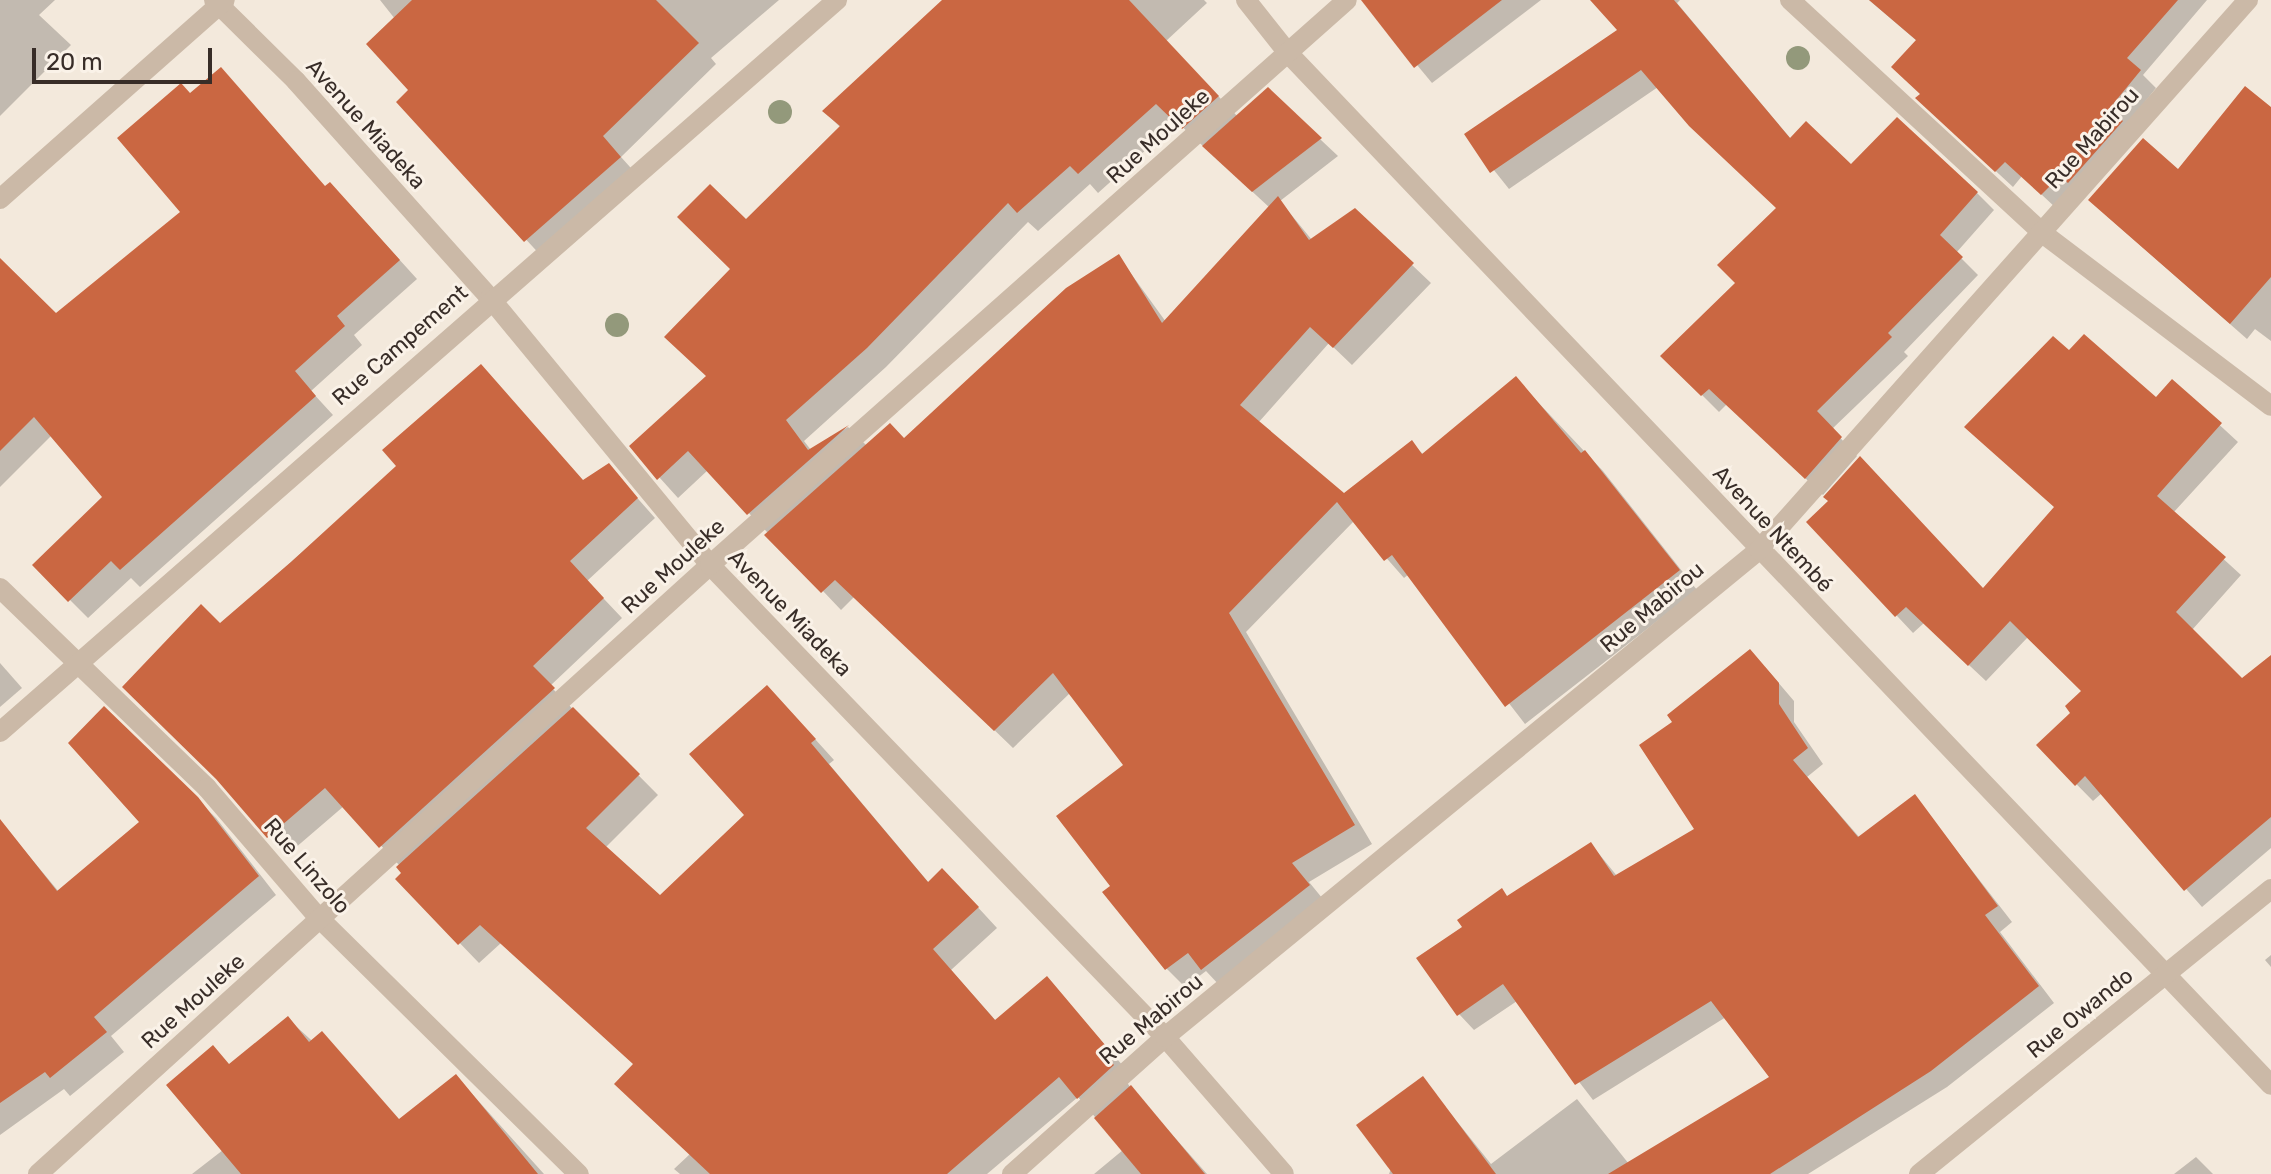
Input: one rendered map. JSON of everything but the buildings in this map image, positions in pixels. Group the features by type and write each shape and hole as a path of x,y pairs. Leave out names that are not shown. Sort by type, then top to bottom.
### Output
{"street":[{"name":"Rue Campement","path":"0,732 490,298 837,0"},
{"name":"Avenue Ntembé","path":"1246,0 1288,53 2163,976 2271,1085"},
{"name":"Rue Mouleke","path":"38,1174 710,565 1347,0"},
{"path":"1790,0 2041,232 2271,406"},
{"name":"Rue Mabirou","path":"1012,1174 1165,1037 1759,550 2248,0"},
{"name":"Avenue Miadeka","path":"219,2 296,81 490,298 710,565 1165,1037 1284,1174"},
{"path":"0,199 219,2"},
{"name":"Rue Linzolo","path":"0,588 207,788 319,918 579,1174"},
{"name":"Rue Owando","path":"1919,1174 2271,889"}]}
